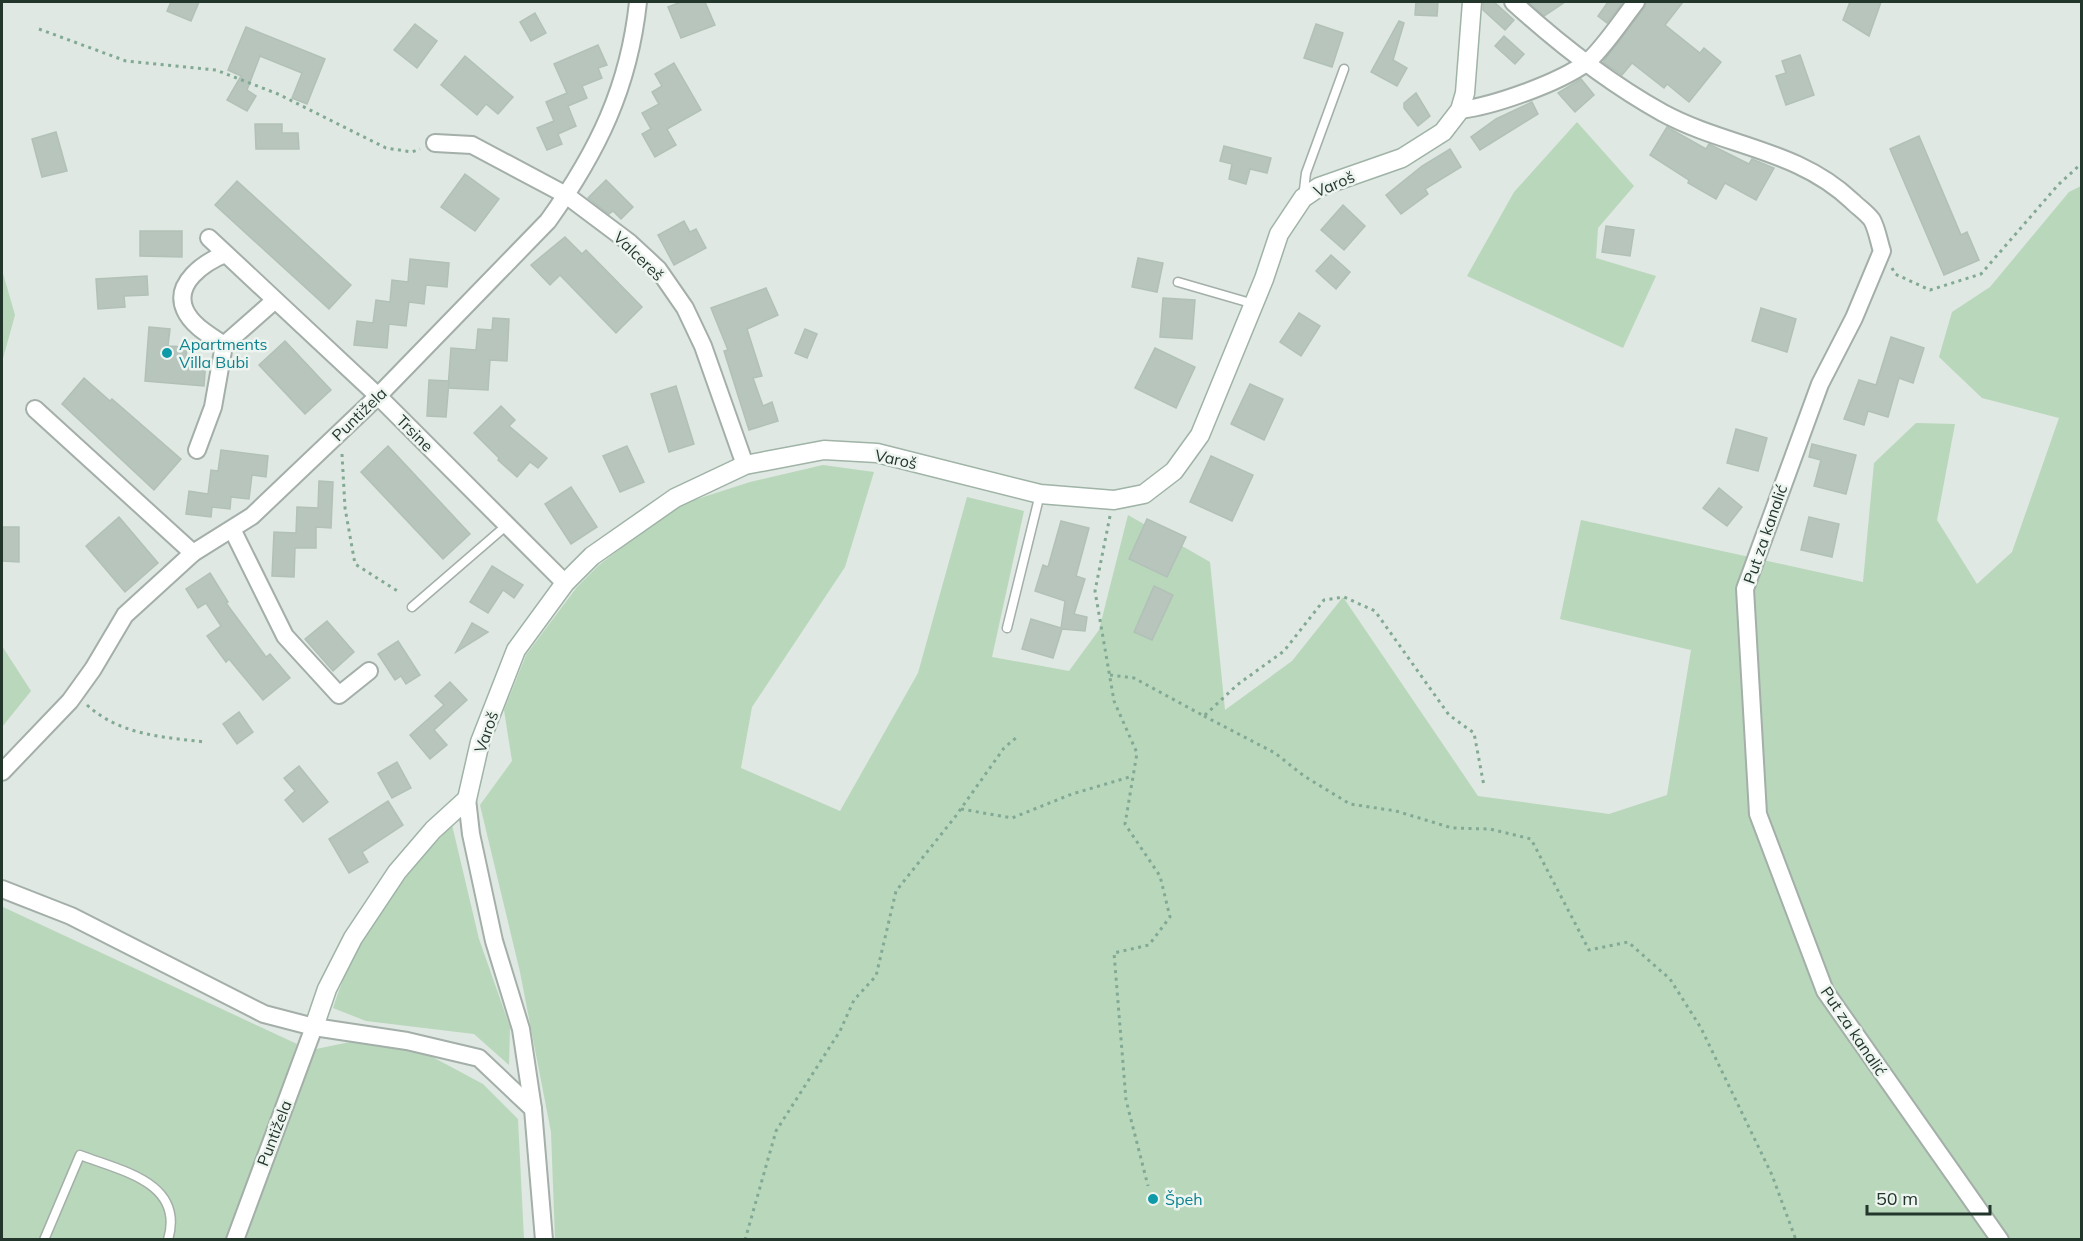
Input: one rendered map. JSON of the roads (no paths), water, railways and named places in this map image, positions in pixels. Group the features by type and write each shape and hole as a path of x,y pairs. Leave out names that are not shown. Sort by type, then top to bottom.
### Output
{"main road":[{"name":"Varoš","path":"467,799 480,742 516,650 565,583 591,556 675,498 745,465 824,450 877,453 1040,494 1114,500 1144,494 1174,471 1200,435 1254,304 1279,234 1303,198 1319,187 1402,158 1443,132 1460,110 1465,93 1472,2"},
{"path":"314,1027 327,989 353,938 397,872 433,830 467,799"}],"street":[{"name":"Puntižela","path":"2,772 75,694 125,615 193,553 233,531 252,516 378,396 548,221 566,195 609,120 633,45 638,2"},
{"path":"1513,2 1542,28 1587,62"},
{"path":"1460,110 1484,106 1544,84 1587,62 1636,2"},
{"name":"Put za kanalić","path":"1587,62 1623,88 1690,126 1772,153 1833,184 1872,221 1882,251 1854,318 1820,384 1745,589 1758,814 1825,991 2000,1239"},
{"name":"Valcereš","path":"435,143 472,145 566,195 630,243 658,269 685,308 703,346 745,465"},
{"name":"Trsine","path":"209,238 378,396 565,583"},
{"path":"224,345 199,327 185,310 183,296 188,281 207,261 225,254"},
{"path":"197,450 213,407 224,345 274,301"},
{"path":"34,409 193,553"},
{"path":"233,531 285,636 339,695 369,671"},
{"path":"467,799 471,834 494,941 521,1029 533,1109 544,1239"},
{"path":"2,889 71,916 264,1014 314,1027 407,1041 480,1058 533,1109"},
{"name":"Puntižela","path":"234,1239 314,1027"}],"lane":[{"path":"1303,198 1306,173 1344,69"},
{"path":"1178,282 1254,304"},
{"path":"1007,628 1040,494"},
{"path":"412,607 507,525"},
{"path":"44,1239 80,1155 150,1183 164,1196 173,1214 168,1239"}],"place":[{"name":"Apartments Villa Bubi","path":"167,353"},
{"name":"Špeh","path":"1153,1199"}]}
